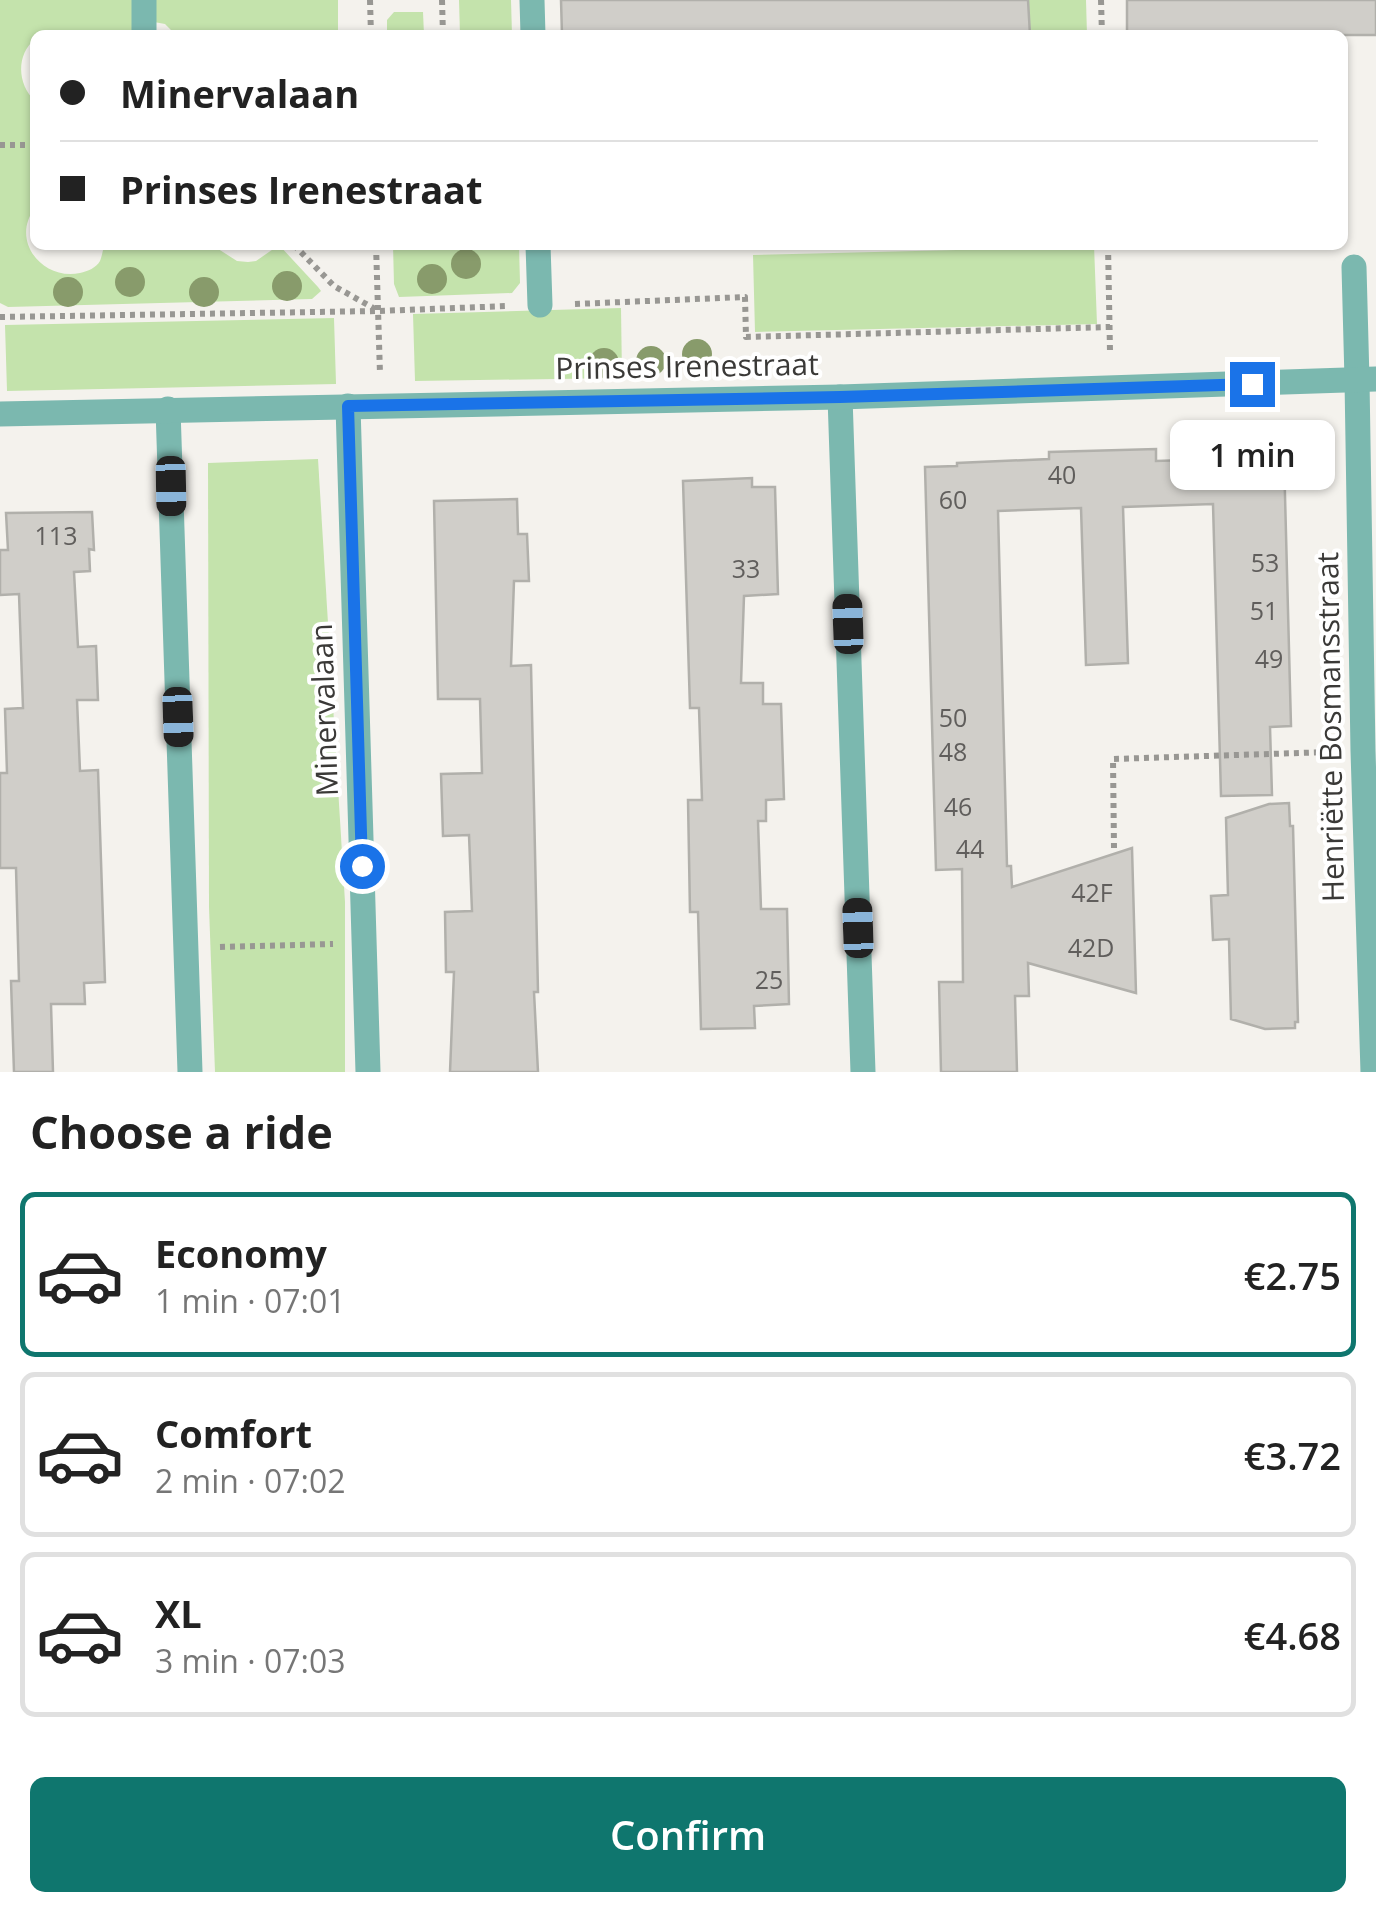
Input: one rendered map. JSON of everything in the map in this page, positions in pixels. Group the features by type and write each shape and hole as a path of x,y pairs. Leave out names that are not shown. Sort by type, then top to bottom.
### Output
{"street":[{"path":"144,0 144,30"},
{"path":"532,0 533,30"},
{"path":"538,250 540,305"},
{"name":"Henriëtte Bosmansstraat","path":"1354,266 1366,380 1363,752 1372,1072"},
{"name":"Prinses Irenestraat","path":"0,414 840,397 1366,380"},
{"path":"840,397 863,1072"},
{"name":"Minervalaan","path":"348,406 368,1072"},
{"path":"168,409 190,1072"}],"path":[{"path":"370,0 370,30"},
{"path":"1102,0 1102,30"},
{"path":"442,3 442,30"},
{"path":"0,146 30,145"},
{"path":"299,250 334,286 378,311"},
{"path":"376,250 381,405"},
{"path":"1108,250 1111,388"},
{"path":"1114,848 1113,759 1363,752"},
{"path":"185,948 364,943"}],"green space":[{"path":"0,0 135,0 135,30 30,30 30,45 21,70 30,95 30,217 26,233 30,250 42,264 66,274 92,269 103,250 220,250 237,261 248,262 272,250 284,250 321,291 312,299 8,307 0,303"},
{"path":"154,0 338,0 338,30 171,30 154,22"},
{"path":"459,0 511,0 512,30 460,30"},
{"path":"1028,0 1086,0 1087,30 1029,30"},
{"path":"394,12 423,12 424,30 387,30 387,20"},
{"path":"393,250 519,250 520,283 512,293 399,297 394,284"},
{"path":"1094,250 1097,324 755,332 753,255"},
{"path":"621,308 622,378 415,381 413,314"},
{"path":"334,318 336,384 7,391 5,325"},
{"path":"318,459 345,902 345,1072 215,1072 209,907 208,463"}],"building":[{"path":"561,0 1028,0 1030,30 562,30"},
{"path":"1127,0 1376,0 1376,35 1348,35 1348,30 1127,30"},
{"path":"1156,449 1156,461 1284,457 1291,726 1270,727 1272,795 1221,796 1213,504 1123,507 1128,663 1086,665 1081,508 998,511 1007,866 1011,866 1012,887 1132,848 1136,993 1028,963 1029,996 1015,996 1017,1072 941,1072 939,982 963,982 962,869 936,870 925,467 1049,459 1049,452"},
{"path":"752,478 752,487 775,487 778,594 744,596 741,683 763,683 763,704 781,704 784,799 766,800 766,821 758,821 761,909 787,909 789,1004 754,1006 755,1028 701,1029 698,912 690,912 688,800 702,800 699,708 690,708 683,481"},
{"path":"517,499 518,534 527,534 529,581 514,581 511,666 531,665 538,1072 450,1072 454,972 446,972 445,912 472,911 469,835 443,836 441,774 482,773 480,699 438,699 434,501"},
{"path":"92,512 94,550 89,549 90,571 74,572 78,647 96,646 98,700 77,700 80,771 98,770 105,982 84,983 85,1004 51,1004 53,1072 14,1072 11,981 19,981 16,868 0,868 0,773 7,773 5,709 23,708 19,594 0,595 0,550 8,550 6,513"},
{"path":"1289,803 1293,826 1298,1022 1295,1028 1265,1029 1231,1019 1229,939 1213,940 1211,896 1228,895 1226,818 1269,804"}],"route":[{"path":"362,866 348,406 1252,384"}]}
